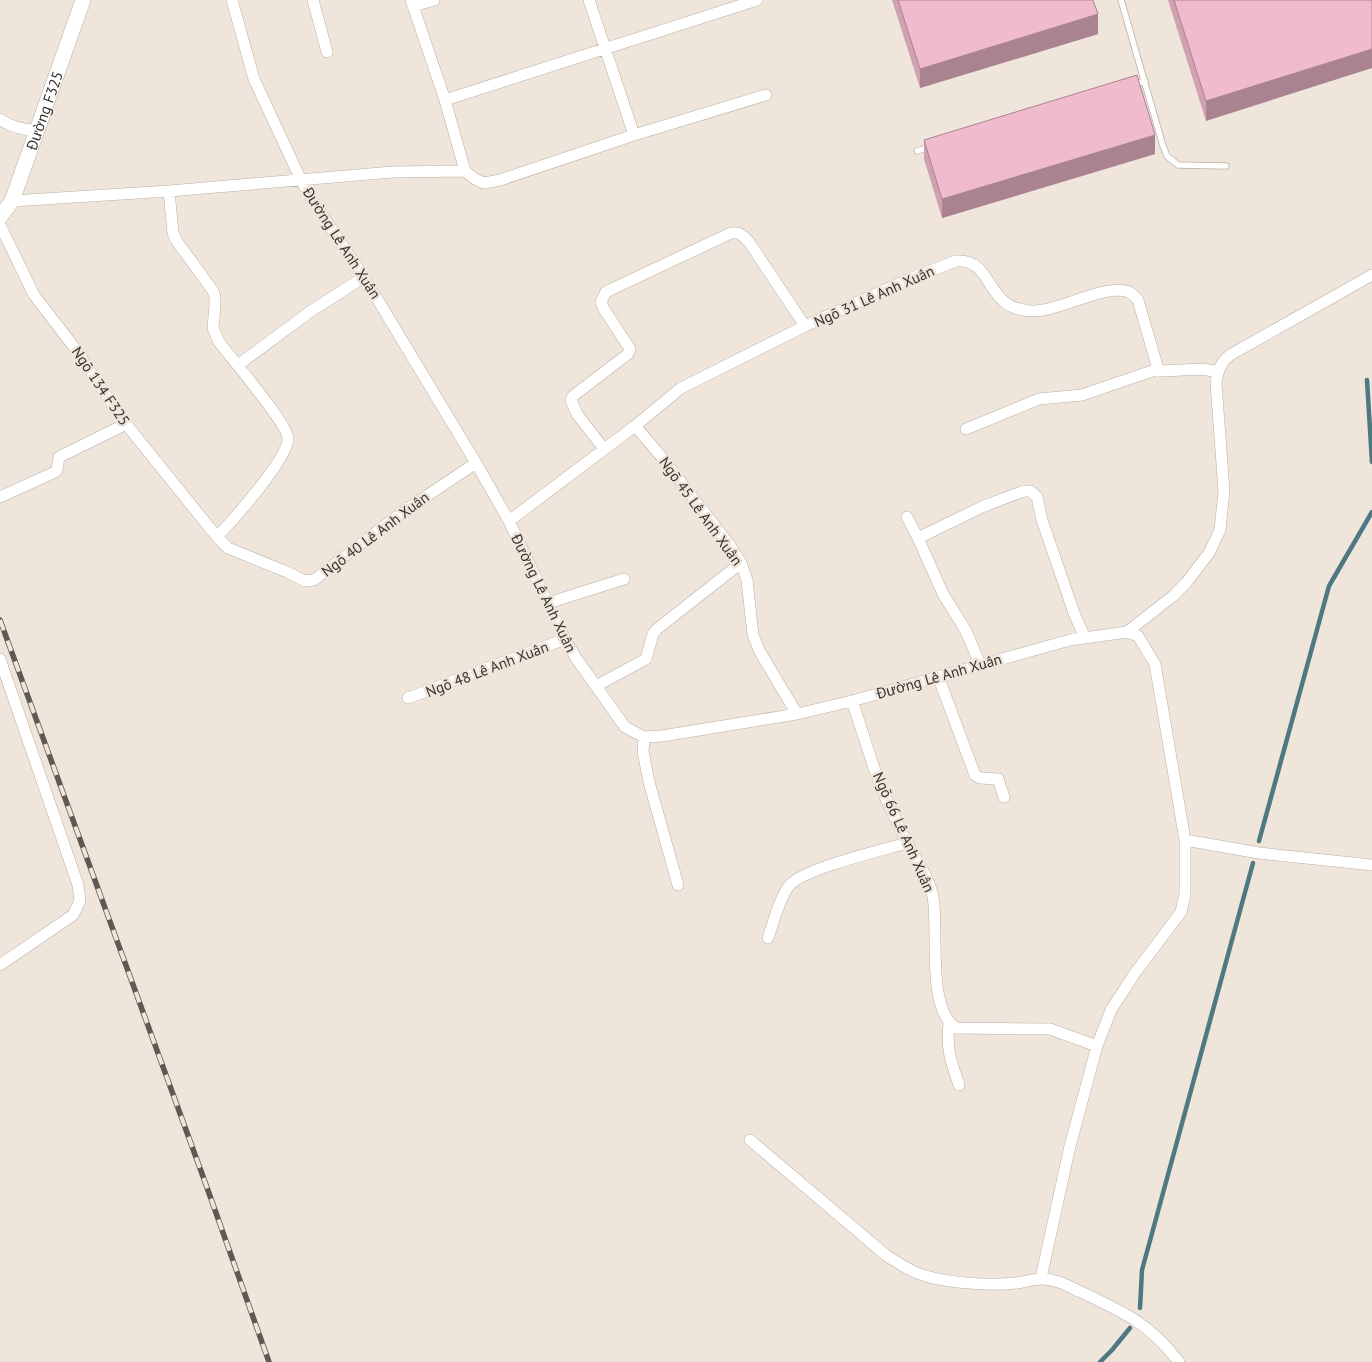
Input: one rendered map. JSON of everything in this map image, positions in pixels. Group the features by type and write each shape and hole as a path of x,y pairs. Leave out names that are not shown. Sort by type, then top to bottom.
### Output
{"main road":[{"name":"Đường F325","path":"0,217 12,201 83,0"}],"street":[{"name":"Đường Lê Anh Xuân","path":"232,0 254,79 301,180 364,277 476,463 509,521 565,639 576,658 625,727 644,737 662,736 796,714 1070,640 1127,632"},
{"path":"313,0 326,52"},
{"path":"434,0 412,3 445,100 465,171 474,180 484,182 500,180 766,95"},
{"path":"589,0 634,136"},
{"path":"445,100 758,0"},
{"path":"0,119 7,125 16,128 38,131"},
{"path":"12,201 169,191 393,172 465,171"},
{"path":"169,191 173,233 176,240 213,291 216,305 213,328 218,342 277,417 288,438 282,454 253,497 218,537"},
{"name":"Ngõ 134 F325","path":"0,225 34,294 74,347 126,424 218,537"},
{"path":"604,449 577,414 571,400 573,396 628,354 630,349 601,302 606,292 612,288 731,233 738,233 749,242 805,326"},
{"name":"Ngõ 31 Lê Anh Xuân","path":"509,521 682,388 805,326 909,279 956,262 962,261 975,264 980,268 1000,299 1006,305 1020,310 1048,309 1114,290 1129,292 1138,300 1158,369"},
{"path":"1127,632 1173,596 1186,583 1209,553 1220,530 1224,491 1216,383 1223,360 1372,275"},
{"path":"238,366 311,311 364,277"},
{"path":"966,430 1039,399 1082,395 1158,369 1162,371 1203,369 1218,372"},
{"path":"0,497 55,472 59,458 126,424"},
{"name":"Ngõ 45 Lê Anh Xuân","path":"634,426 660,455 729,544 741,563 748,580 753,635 760,652 796,714"},
{"name":"Ngõ 40 Lê Anh Xuân","path":"218,537 228,548 305,581 314,580 404,511 476,463"},
{"path":"918,538 984,506 1016,494 1030,491 1034,493 1037,497 1042,520 1074,612 1085,638"},
{"path":"906,517 918,538 943,594 966,631 980,664"},
{"path":"596,686 646,659 653,634 741,563"},
{"path":"548,603 624,579"},
{"path":"1041,1278 1070,1146 1096,1046 1116,1002 1135,973 1181,912 1185,894 1185,840 1155,664 1138,636 1127,632"},
{"name":"Ngõ 48 Lê Anh Xuân","path":"408,698 565,639"},
{"path":"0,659 78,885 80,901 73,915 0,965"},
{"path":"938,676 975,775 980,778 998,779 1004,797"},
{"name":"Ngõ 66 Lê Anh Xuân","path":"852,700 884,794 921,866 933,898 937,979 943,1013 948,1024 948,1051 959,1085"},
{"path":"644,737 643,751 649,782 678,885"},
{"path":"1185,840 1259,852 1372,865"},
{"path":"768,938 780,902 789,886 796,879 822,868 908,843"},
{"path":"948,1024 956,1028 1050,1029 1096,1046"},
{"path":"750,1140 887,1256 918,1273 933,1278 976,1283 1016,1283 1041,1278 1065,1283 1129,1314 1144,1325 1180,1362"}],"lane":[{"path":"1121,0 1167,156 1178,165 1226,166"},
{"path":"1126,87 1145,81"},
{"path":"917,151 936,145"}],"building":[{"path":"898,0 1093,0 1098,14 920,69"},
{"path":"1174,0 1372,0 1372,49 1206,101"},
{"path":"1137,75 1155,135 942,199 924,140"}],"waterway":[{"path":"1367,380 1372,462"},
{"path":"1259,841 1329,586 1372,512"},
{"path":"1140,1308 1142,1270 1253,863"},
{"path":"1100,1362 1130,1328"}],"railway":[{"path":"0,620 269,1362"}]}
